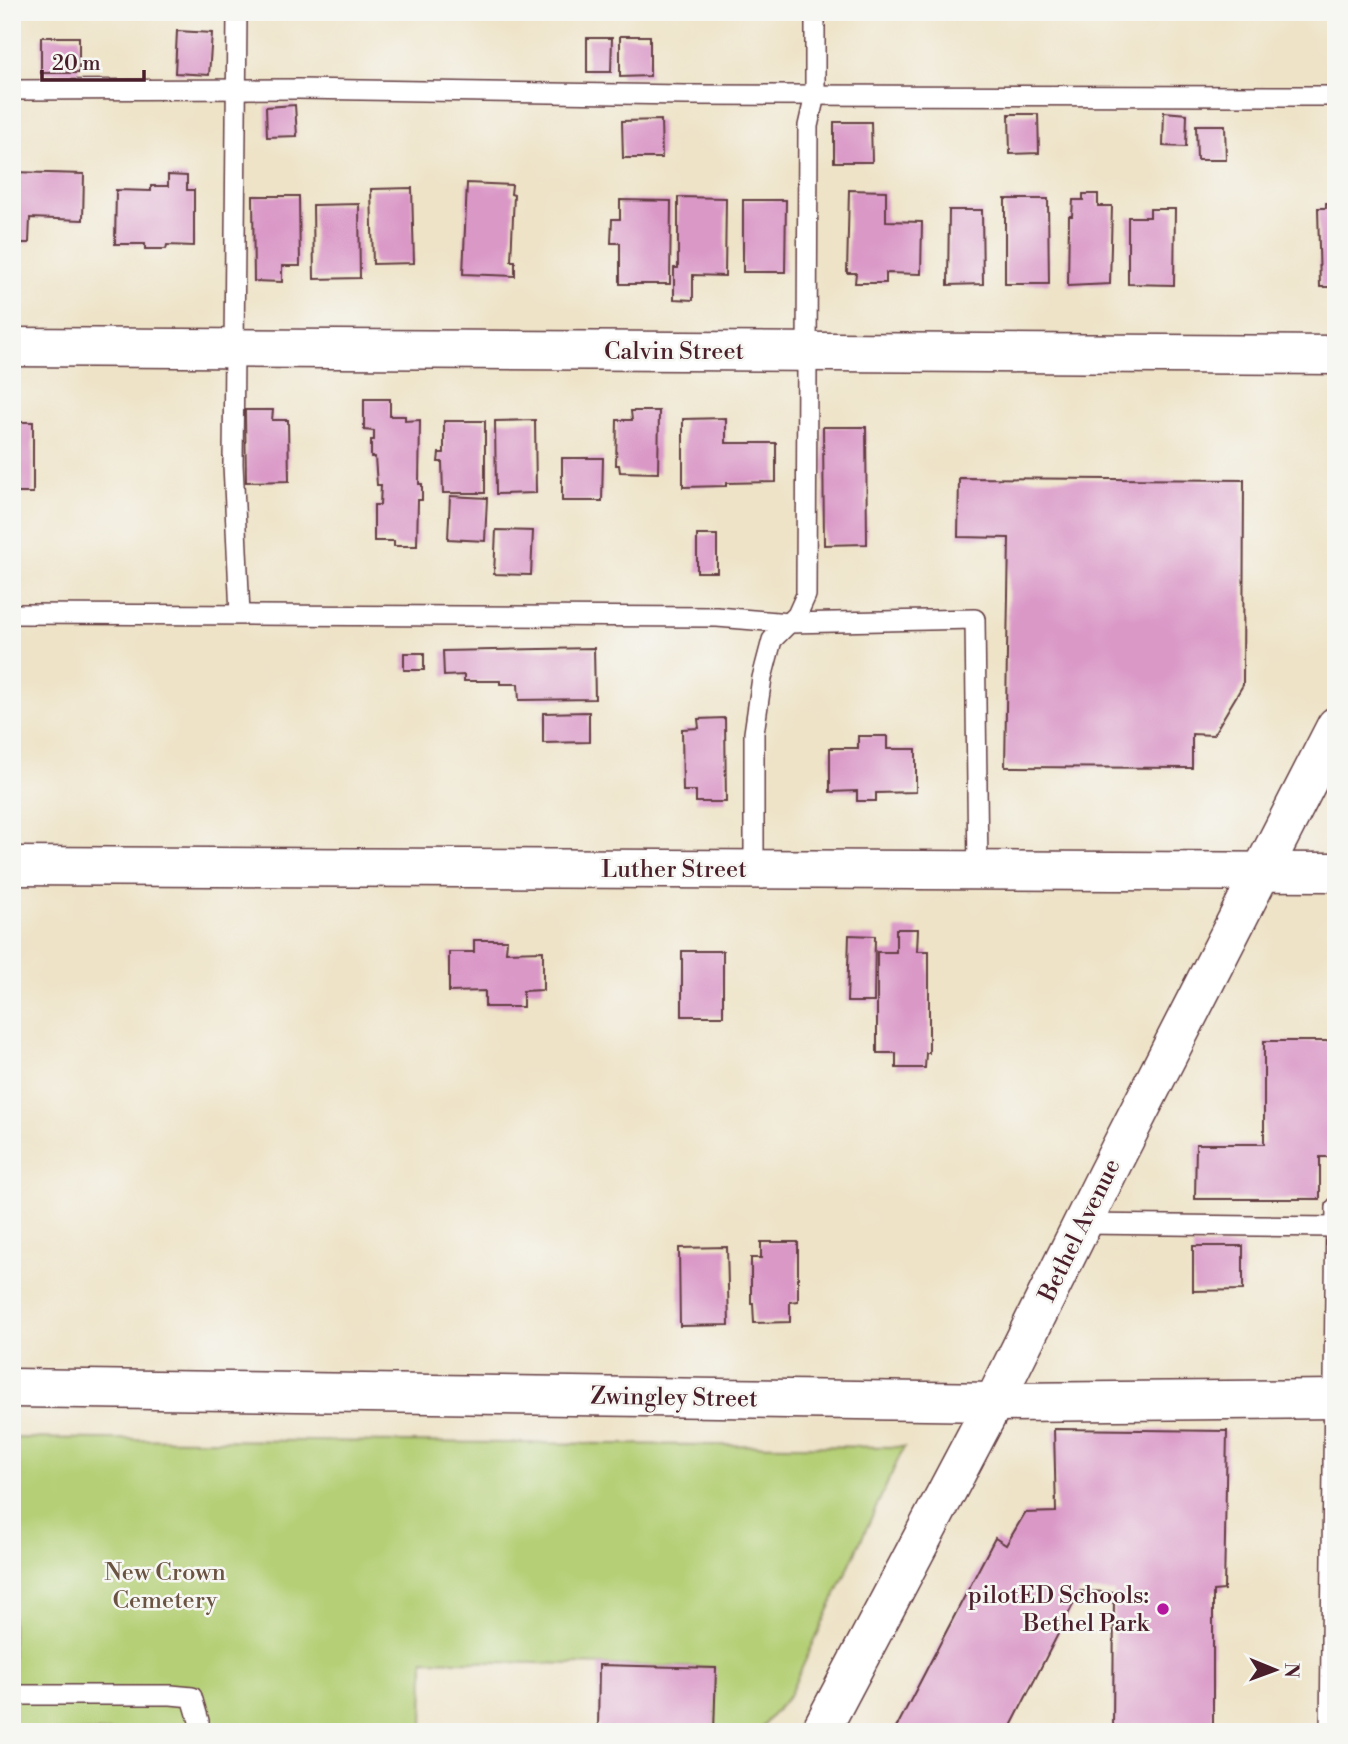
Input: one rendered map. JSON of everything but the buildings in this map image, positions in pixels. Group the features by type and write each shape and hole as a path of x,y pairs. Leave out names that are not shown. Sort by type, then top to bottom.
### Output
{"street":[{"name":"Calvin Street","path":"12,347 1336,355"},
{"name":"Bethel Avenue","path":"820,1732 994,1402 1336,726"},
{"name":"Luther Street","path":"12,866 1336,872"},
{"name":"Zwingley Street","path":"12,1388 994,1402 1334,1399"}],"lane":[{"path":"237,12 233,464 240,614"},
{"path":"754,870 756,719 761,678 772,640 797,615 806,595 808,126 815,95 815,12"},
{"path":"12,90 1336,96"},
{"path":"12,614 716,617 789,623 975,619 978,872"},
{"path":"1330,1732 1336,1207"},
{"path":"1082,1224 1335,1227"},
{"path":"12,1695 192,1697 199,1721 199,1732"}],"green space":[{"name":"New Crown Cemetery","path":"12,1438 904,1447 789,1696 757,1732 714,1732 715,1668 424,1660 423,1732 12,1732"}],"place":[{"name":"pilotED Schools: Bethel Park","path":"1163,1609"}]}
